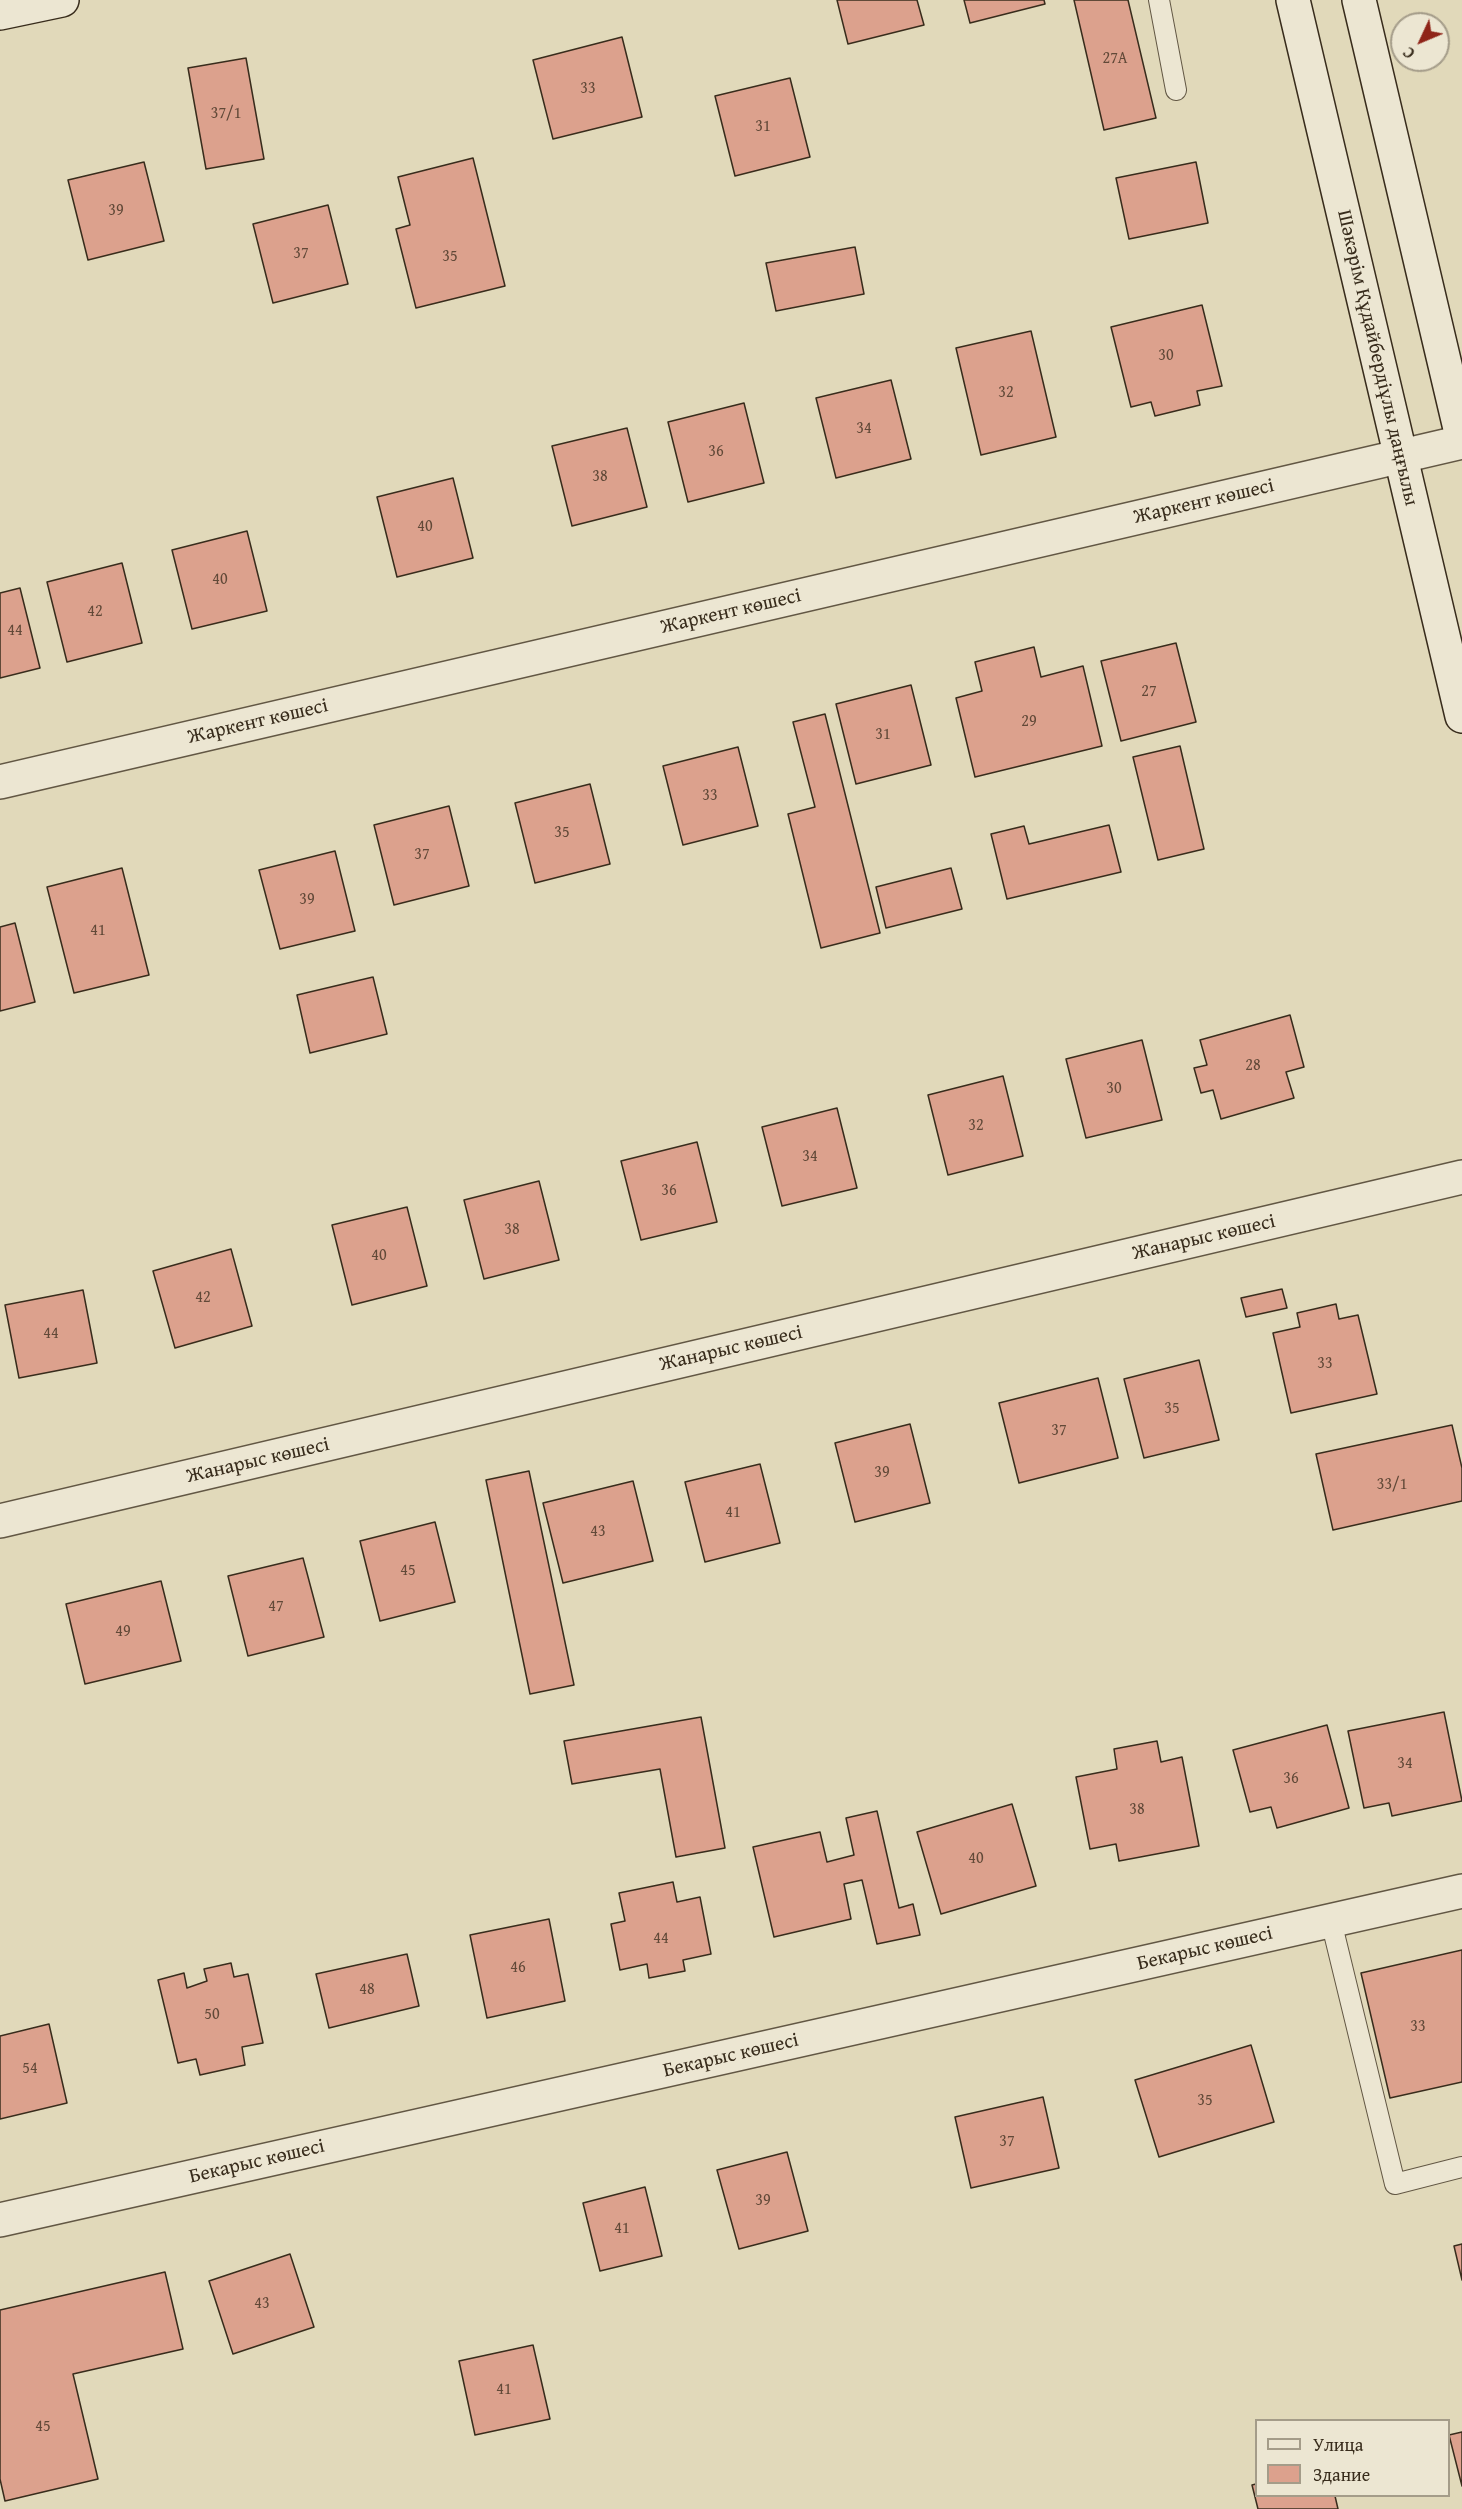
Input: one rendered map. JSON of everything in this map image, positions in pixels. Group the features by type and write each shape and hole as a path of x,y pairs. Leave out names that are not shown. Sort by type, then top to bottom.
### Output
{"street":[{"path":"0,13 62,0"},
{"name":"Шәкәрім Құдайбердіұлы даңғылы","path":"1293,0 1462,716"},
{"path":"1359,0 1462,437"},
{"name":"Жаркент көшесі","path":"0,782 1462,442"},
{"name":"Жанарыс көшесі","path":"0,1521 1462,1178"},
{"name":"Бекарыс көшесі","path":"0,2220 1462,1891"}],"lane":[{"path":"1159,0 1176,90"},
{"path":"1331,1921 1395,2184 1462,2167"}],"building":[{"path":"837,0 917,0 924,25 848,44"},
{"path":"964,0 1044,0 1045,4 970,23"},
{"path":"1074,0 1128,0 1156,118 1104,130"},
{"path":"622,37 642,117 553,139 533,60"},
{"path":"246,58 264,159 206,169 188,68"},
{"path":"790,78 810,157 735,176 715,96"},
{"path":"473,158 505,286 416,308 396,229 410,225 398,177"},
{"path":"144,162 164,241 88,260 68,180"},
{"path":"1196,162 1208,223 1129,239 1116,178"},
{"path":"328,205 348,284 273,303 253,224"},
{"path":"855,247 864,294 776,311 766,263"},
{"path":"1202,305 1222,386 1197,391 1200,405 1155,416 1151,402 1131,407 1111,327"},
{"path":"1031,331 1056,437 981,455 956,348"},
{"path":"891,380 911,459 836,478 816,398"},
{"path":"744,403 764,483 688,502 668,422"},
{"path":"627,428 647,507 572,526 552,446"},
{"path":"453,478 473,558 397,577 377,497"},
{"path":"247,531 267,611 192,629 172,550"},
{"path":"122,563 142,643 67,662 47,582"},
{"path":"20,588 40,668 0,678 0,593"},
{"path":"1176,643 1196,722 1121,741 1101,661"},
{"path":"1034,647 1041,677 1083,666 1102,746 975,777 956,698 982,691 975,662"},
{"path":"911,685 931,765 856,784 836,704"},
{"path":"825,714 880,933 821,948 788,814 815,807 793,722"},
{"path":"1180,746 1204,849 1158,860 1133,757"},
{"path":"738,747 758,826 683,845 663,766"},
{"path":"590,784 610,864 535,883 515,803"},
{"path":"449,806 469,886 394,905 374,825"},
{"path":"1109,825 1121,872 1007,899 991,834 1024,826 1029,844"},
{"path":"335,851 355,931 280,949 259,870"},
{"path":"122,868 149,975 74,993 47,887"},
{"path":"951,868 962,909 886,928 876,887"},
{"path":"15,923 35,1002 0,1011 0,927"},
{"path":"373,977 387,1034 310,1053 297,995"},
{"path":"1290,1015 1304,1067 1286,1072 1294,1098 1221,1119 1213,1090 1201,1093 1194,1068 1207,1065 1200,1040"},
{"path":"1142,1040 1162,1120 1086,1138 1066,1059"},
{"path":"1003,1076 1023,1156 948,1175 928,1095"},
{"path":"837,1108 857,1188 782,1206 762,1127"},
{"path":"697,1142 717,1222 641,1240 621,1161"},
{"path":"539,1181 559,1260 484,1279 464,1200"},
{"path":"407,1207 427,1286 352,1305 332,1225"},
{"path":"231,1249 252,1326 175,1348 153,1271"},
{"path":"1282,1289 1287,1308 1246,1317 1241,1298"},
{"path":"83,1290 97,1363 19,1378 5,1305"},
{"path":"1336,1304 1339,1319 1358,1315 1377,1394 1291,1413 1273,1333 1300,1327 1297,1313"},
{"path":"1199,1360 1219,1440 1144,1458 1124,1379"},
{"path":"1098,1378 1118,1458 1019,1483 999,1403"},
{"path":"910,1424 930,1503 855,1522 835,1443"},
{"path":"1452,1425 1462,1468 1462,1501 1333,1530 1316,1454"},
{"path":"760,1464 780,1543 705,1562 685,1482"},
{"path":"529,1471 574,1685 530,1694 486,1480"},
{"path":"633,1481 653,1561 563,1583 543,1503"},
{"path":"435,1522 455,1602 380,1621 360,1541"},
{"path":"303,1558 324,1637 248,1656 228,1576"},
{"path":"161,1581 181,1661 85,1684 66,1604"},
{"path":"1444,1712 1462,1801 1392,1816 1389,1803 1364,1808 1348,1731"},
{"path":"701,1717 725,1848 676,1857 660,1769 572,1784 564,1741"},
{"path":"1327,1725 1349,1808 1277,1828 1271,1807 1250,1812 1233,1750"},
{"path":"1157,1741 1161,1762 1182,1757 1199,1846 1119,1861 1116,1844 1090,1849 1076,1777 1117,1769 1114,1749"},
{"path":"1012,1804 1036,1886 941,1914 917,1832"},
{"path":"877,1811 899,1908 913,1904 920,1935 877,1944 862,1880 844,1884 851,1919 774,1937 753,1847 820,1832 827,1862 854,1855 846,1818"},
{"path":"673,1882 677,1902 700,1897 711,1954 683,1960 685,1971 649,1978 647,1964 620,1970 611,1924 625,1921 619,1893"},
{"path":"549,1919 565,2001 487,2018 470,1935"},
{"path":"1462,1950 1462,2082 1390,2098 1361,1973"},
{"path":"407,1954 419,2006 329,2028 316,1974"},
{"path":"231,1963 234,1977 248,1974 263,2043 242,2047 245,2065 200,2075 196,2059 178,2063 158,1980 184,1973 187,1988 207,1981 204,1969"},
{"path":"49,2024 67,2103 0,2119 0,2036"},
{"path":"1251,2045 1274,2122 1159,2157 1135,2080"},
{"path":"1043,2097 1059,2168 971,2188 955,2117"},
{"path":"787,2152 808,2231 739,2249 717,2170"},
{"path":"645,2187 662,2256 600,2271 583,2203"},
{"path":"1462,2244 1462,2280 1454,2246"},
{"path":"290,2254 314,2327 233,2354 209,2281"},
{"path":"165,2272 183,2349 73,2374 98,2479 5,2501 0,2479 0,2310"},
{"path":"533,2345 550,2419 475,2435 459,2361"},
{"path":"1462,2432 1462,2486 1450,2439 1450,2435"},
{"path":"1255,2497 1335,2497 1338,2509 1258,2509"}]}
